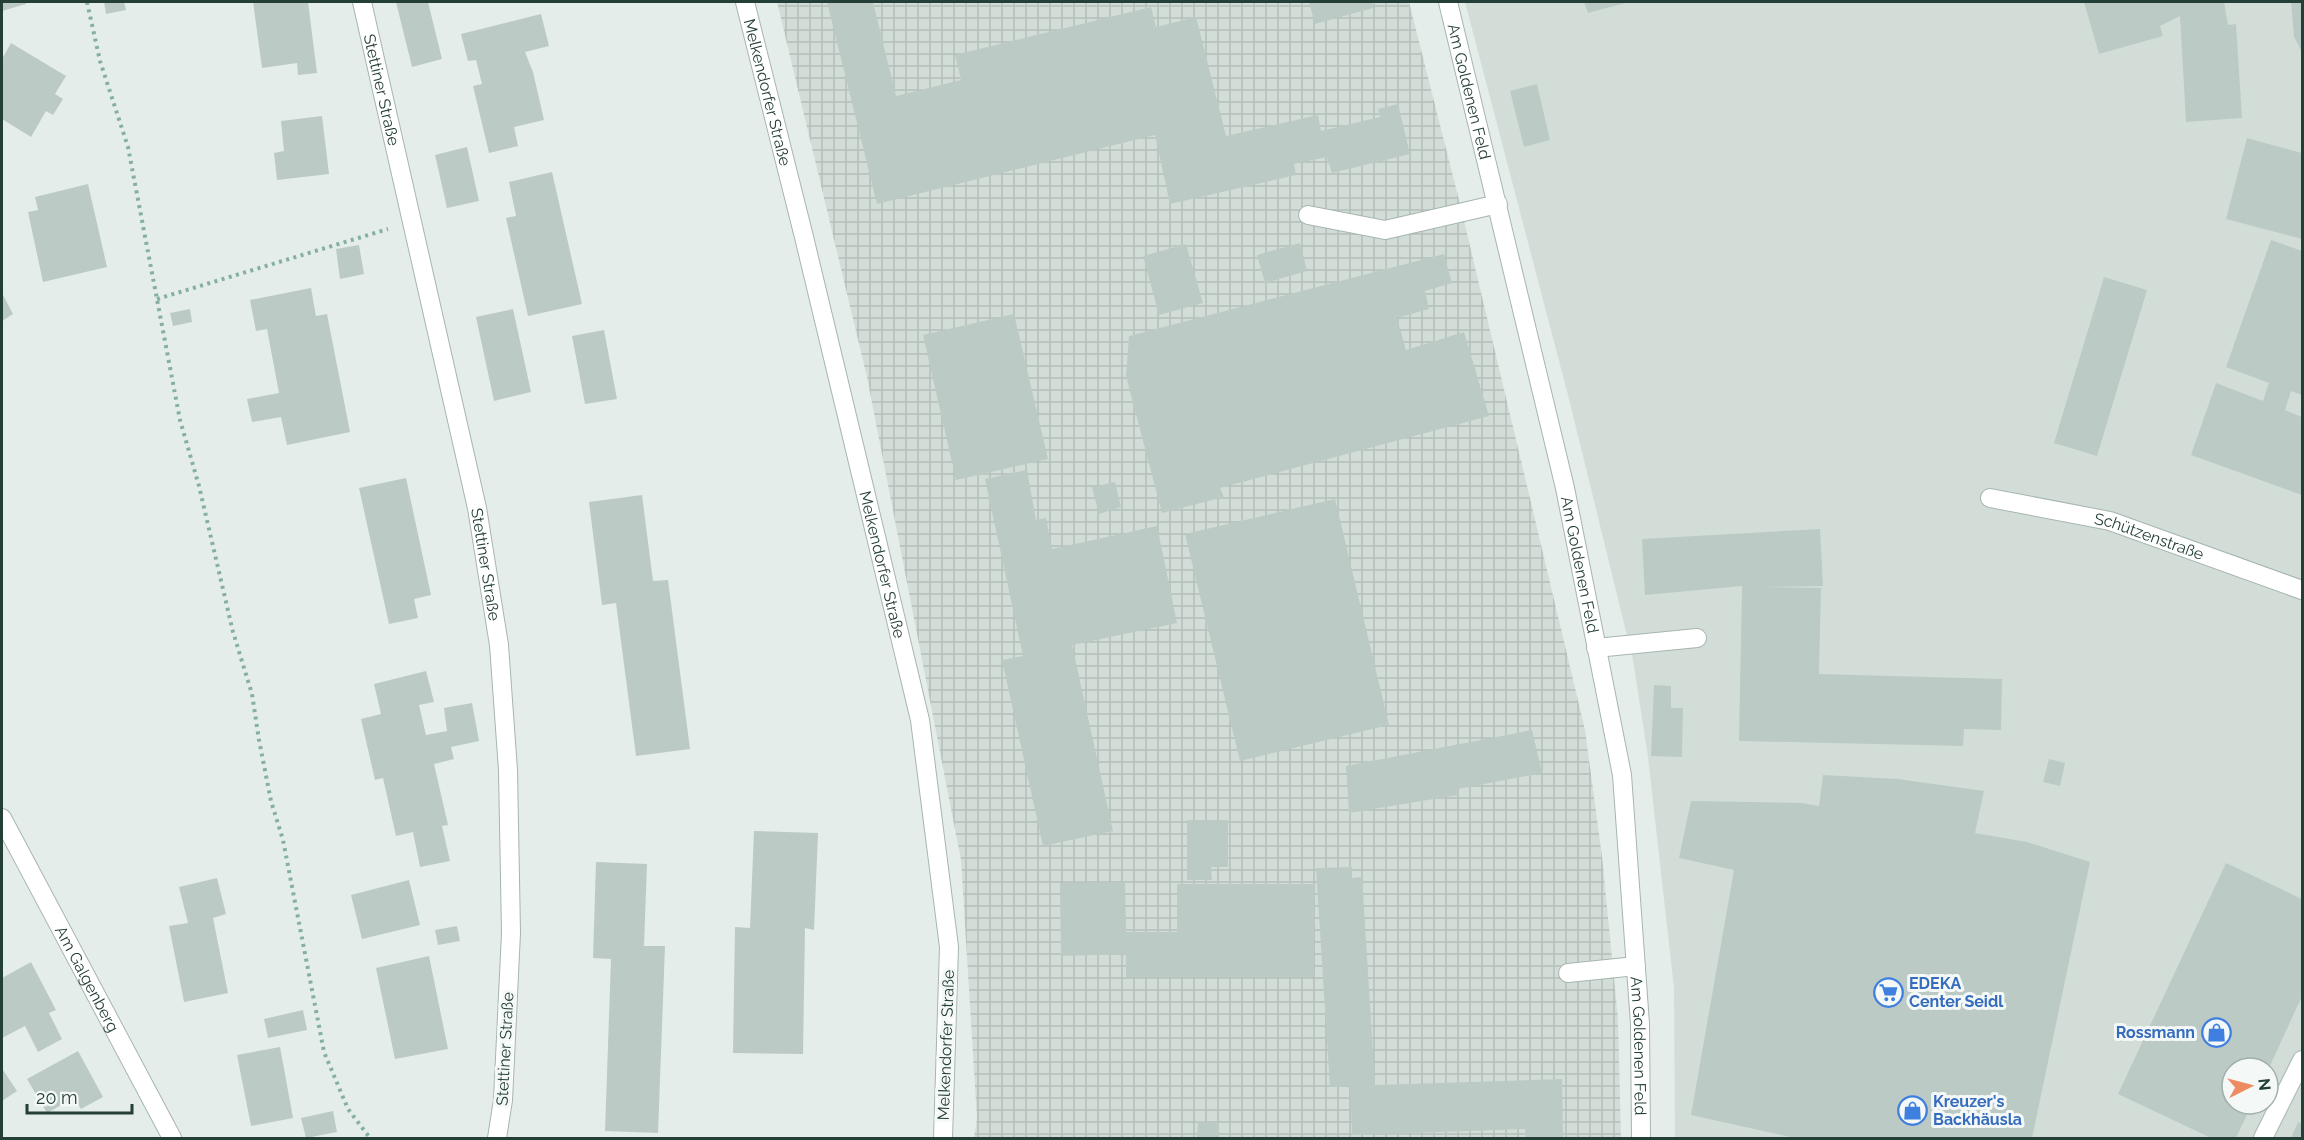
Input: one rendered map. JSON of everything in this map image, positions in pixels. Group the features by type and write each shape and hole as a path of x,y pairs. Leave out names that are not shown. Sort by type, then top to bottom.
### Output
{"street":[{"name":"Stettiner Straße","path":"362,2 477,508 499,645 508,770 511,933 503,1100 497,1138"},
{"name":"Melkendorfer Straße","path":"745,2 920,720 949,947 942,1138"},
{"name":"Am Goldenen Feld","path":"1448,2 1565,488 1622,775 1640,1024 1641,1138"},
{"path":"1308,215 1385,230 1498,204"},
{"name":"Schützenstraße","path":"1990,498 2110,521 2302,590"},
{"path":"1596,648 1696,638"},
{"name":"Am Galgenberg","path":"2,818 172,1138"},
{"path":"1568,973 1636,966"},
{"path":"2263,1138 2302,1060"}],"path":[{"path":"87,2 100,61 128,147 180,420 199,486 233,632 252,694 263,760 283,840 324,1052 348,1109 370,1138"},
{"path":"157,299 412,222"}],"shaded area":[{"path":"777,2 1409,2 1460,204 1585,730 1602,856 1618,1019 1621,1138 974,1138 977,1119 961,860 867,377"},
{"path":"1465,2 2302,2 2302,1138 1675,1138 1674,988 1648,757 1633,660 1569,399"}],"building":[{"path":"2,2 26,2 26,4 2,11"},
{"path":"104,2 124,2 126,10 106,14"},
{"path":"253,2 308,2 317,73 298,75 297,63 262,68"},
{"path":"396,2 428,2 442,59 412,67"},
{"path":"827,2 873,2 896,96 961,80 955,55 1151,7 1156,27 1196,17 1226,136 1318,115 1321,131 1380,117 1378,109 1398,104 1410,154 1332,173 1327,157 1294,164 1296,175 1170,204 1155,135 877,204"},
{"path":"1309,2 1372,2 1373,8 1315,24"},
{"path":"1584,2 1629,2 1588,13"},
{"path":"2084,2 2224,2 2228,25 2236,24 2242,118 2186,122 2180,16 2160,26 2163,36 2099,54"},
{"path":"2291,2 2302,2 2302,52 2294,37"},
{"path":"541,14 549,46 525,52 533,72 544,120 514,127 518,146 489,153 473,86 482,84 476,60 468,61 461,34"},
{"path":"11,43 66,76 55,94 63,99 53,115 46,111 31,137 2,119 2,59"},
{"path":"1537,84 1550,140 1524,147 1510,91"},
{"path":"322,116 329,174 277,180 274,153 284,151 281,121"},
{"path":"2247,138 2302,153 2302,239 2226,219"},
{"path":"467,147 479,201 447,208 435,155"},
{"path":"552,172 582,304 528,316 506,218 516,216 509,182"},
{"path":"88,184 107,267 43,282 28,212 38,210 35,197"},
{"path":"2271,240 2302,251 2302,395 2291,391 2285,410 2302,417 2302,495 2191,455 2216,383 2263,401 2269,383 2226,367"},
{"path":"1300,243 1307,271 1265,283 1257,255"},
{"path":"1186,244 1203,303 1159,315 1143,256"},
{"path":"359,245 364,274 340,279 336,249"},
{"path":"1444,254 1452,283 1425,291 1429,309 1397,318 1406,350 1464,332 1489,416 1220,488 1224,497 1162,513 1126,376 1129,336"},
{"path":"2104,277 2147,290 2097,456 2054,443"},
{"path":"311,288 316,316 327,314 350,432 287,445 281,417 252,422 247,399 279,393 267,329 256,331 250,300"},
{"path":"2,293 13,314 2,321"},
{"path":"190,309 192,322 173,326 170,313"},
{"path":"513,309 531,392 494,401 476,317"},
{"path":"1014,314 1048,459 956,480 923,335"},
{"path":"604,330 617,399 585,404 572,336"},
{"path":"1027,470 1036,520 1046,518 1052,549 1157,526 1177,623 1072,645 1113,831 1043,846 1002,660 1023,656 985,479"},
{"path":"406,478 431,595 414,599 418,618 389,624 359,488"},
{"path":"1115,482 1121,507 1099,514 1092,487"},
{"path":"642,495 653,581 668,580 690,749 636,756 616,603 602,605 589,502"},
{"path":"1335,499 1389,725 1240,761 1185,534"},
{"path":"1820,529 1823,586 1765,587 1821,588 1819,674 2002,679 2001,730 1964,729 1963,746 1739,741 1742,586 1645,595 1642,539"},
{"path":"426,671 434,702 419,705 426,735 447,731 444,708 472,703 479,741 451,747 454,759 434,764 448,825 442,826 450,861 420,867 413,832 396,836 383,778 375,780 361,719 381,714 374,684"},
{"path":"1654,685 1671,686 1671,708 1683,708 1682,757 1651,756"},
{"path":"1532,730 1542,773 1458,789 1458,795 1349,813 1346,766"},
{"path":"2049,759 2065,763 2060,786 2043,782"},
{"name":"EDEKA Center Seidl","path":"1823,775 1898,779 1984,791 1975,833 2027,842 2090,862 2032,1138 1795,1138 1691,1115 1734,870 1679,858 1691,801 1802,803 1819,806"},
{"path":"1187,820 1228,820 1228,867 1211,867 1212,880 1187,880"},
{"path":"754,831 818,833 814,930 805,928 803,1054 733,1053 735,927 750,928"},
{"path":"596,862 647,864 644,946 665,946 658,1133 605,1131 611,959 593,958"},
{"name":"Rossmann","path":"2226,863 2302,899 2302,996 2274,1056 2220,1056 2220,1116 2246,1116 2236,1138 2211,1138 2118,1094"},
{"path":"1352,867 1352,878 1362,877 1375,1085 1562,1079 1563,1138 1526,1138 1525,1129 1352,1135 1350,1086 1330,1087 1316,868"},
{"path":"217,878 226,914 213,918 228,993 184,1002 169,926 188,923 179,887"},
{"path":"409,880 420,925 362,939 351,895"},
{"path":"1125,882 1126,932 1177,932 1177,884 1314,884 1314,977 1126,977 1126,954 1061,956 1060,883"},
{"path":"457,926 460,941 438,945 435,930"},
{"path":"429,956 448,1049 395,1059 376,968"},
{"path":"31,962 56,1010 49,1013 62,1039 38,1052 25,1026 2,1038 2,978"},
{"path":"303,1010 307,1030 268,1038 264,1019"},
{"path":"280,1047 293,1118 251,1126 237,1055"},
{"path":"78,1051 103,1097 81,1109 74,1098 47,1113 27,1079"},
{"path":"2,1071 17,1091 2,1101"},
{"path":"333,1111 337,1132 306,1138 301,1118"},
{"path":"1198,1121 1219,1123 1218,1138 1197,1138"},
{"path":"2298,1122 2302,1124 2302,1138 2291,1138"}],"place":[{"name":"EDEKA Center Seidl","path":"1888,992"},
{"name":"Rossmann","path":"2216,1032"},
{"name":"Kreuzer's Backhäusla","path":"1912,1110"}]}
